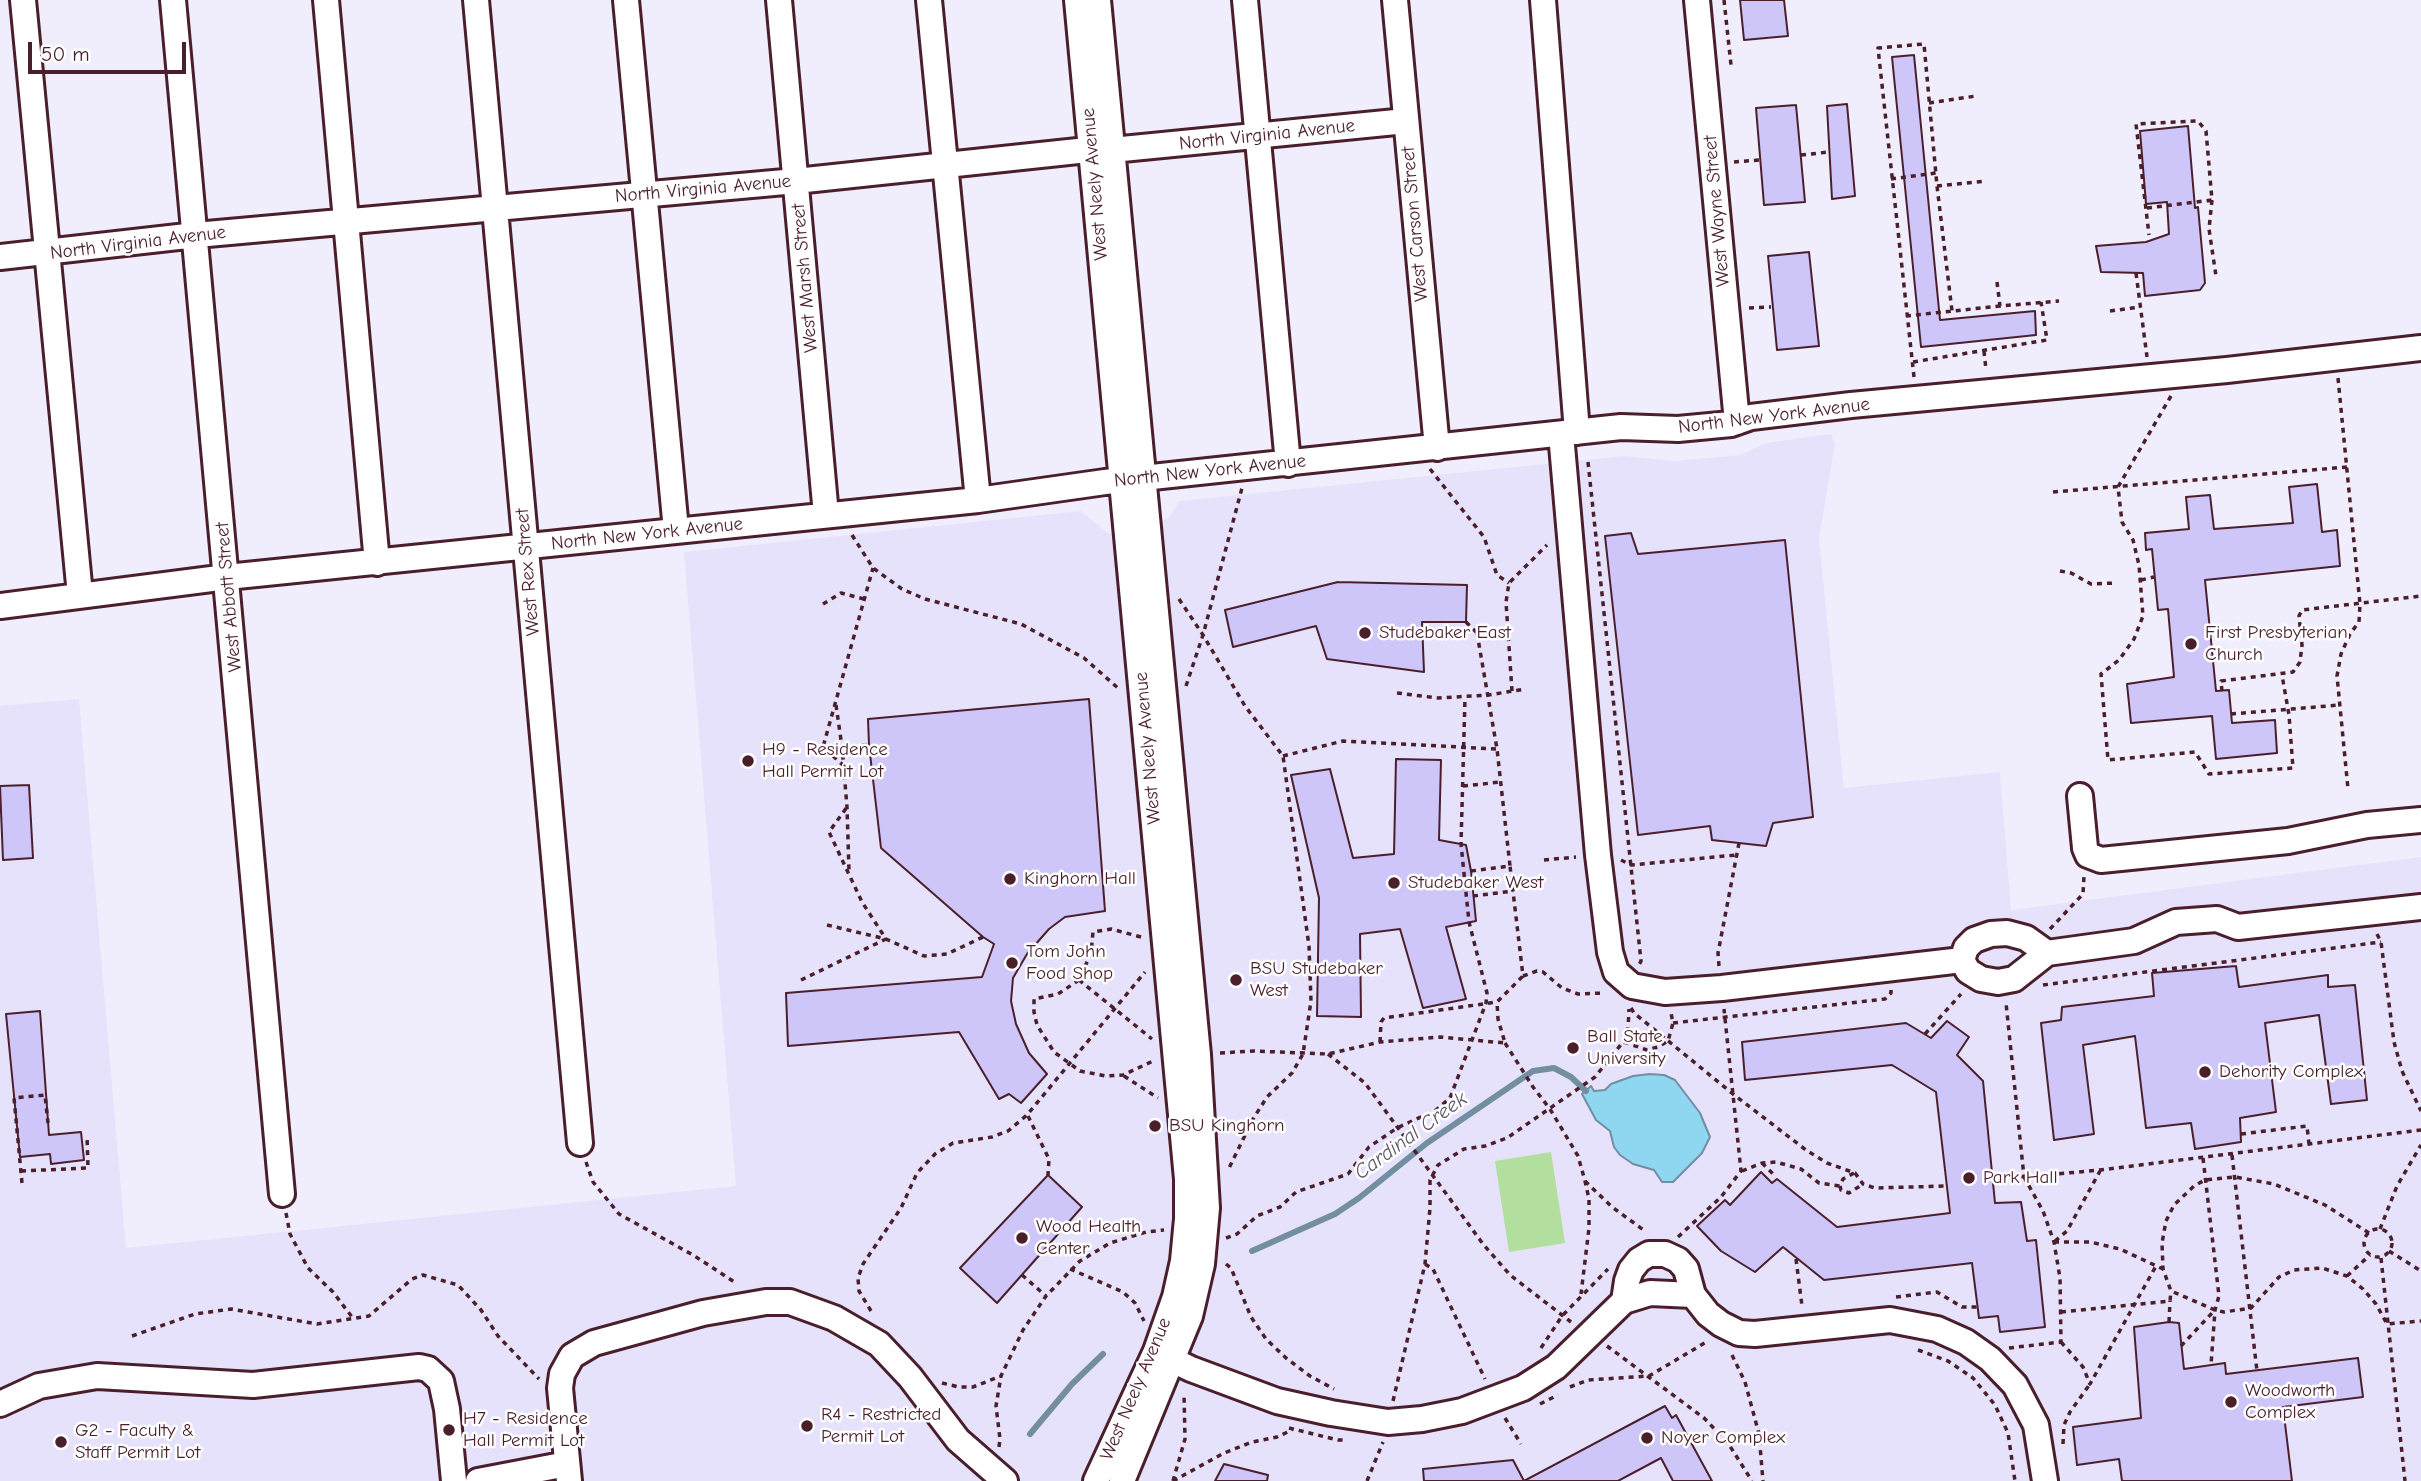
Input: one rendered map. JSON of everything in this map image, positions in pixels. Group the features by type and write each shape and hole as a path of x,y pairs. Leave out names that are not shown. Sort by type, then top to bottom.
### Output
{"street":[{"path":"23,0 80,596"},
{"name":"West Abbott Street","path":"173,0 282,1194"},
{"path":"326,0 377,563"},
{"name":"West Rex Street","path":"476,0 580,1143"},
{"path":"626,0 676,530"},
{"name":"West Marsh Street","path":"779,0 827,515"},
{"path":"929,0 978,500"},
{"name":"West Neely Avenue","path":"1077,0 1102,151"},
{"name":"West Neely Avenue","path":"1096,1481 1190,1316 1202,1264 1207,1208 1198,1055 1133,479 1102,151 1098,0"},
{"path":"1245,0 1288,464"},
{"name":"West Carson Street","path":"1395,0 1439,458"},
{"path":"1543,0 1598,855 1610,953 1616,972 1632,986 1665,992 1722,988 1962,960"},
{"name":"West Wayne Street","path":"1697,0 1737,422"},
{"name":"North Virginia Avenue","path":"0,257 46,254 196,235 796,181 1406,121"},
{"name":"North New York Avenue","path":"0,606 227,577 978,500 1133,479 1288,464 1439,458 1569,433 1621,427 1678,429 1851,405 2227,370 2421,348"},
{"path":"2080,796 2085,848 2088,855 2101,860 2288,841 2367,825 2421,820"},
{"path":"2046,945 2014,979 1998,982 1981,979 1968,971 1962,960 1966,948 1974,940 1991,934 2007,933 2046,945 2134,941 2176,922 2217,919 2238,927 2421,906"},
{"path":"1624,1301 1631,1270 1639,1260 1649,1255 1665,1254 1678,1260 1686,1269 1693,1295 1707,1314 1739,1333 1755,1334 1890,1320 1937,1329 1966,1342 1990,1359 2021,1394 2036,1425 2045,1481"},
{"path":"1165,1356 1278,1401 1388,1422 1422,1419 1462,1411 1523,1388 1556,1367 1624,1301 1650,1293 1693,1295"},
{"path":"478,1481 568,1472 560,1388 562,1374 572,1356 594,1343 703,1313 766,1302 790,1302 834,1318 879,1344 910,1377 958,1440 1005,1481"},
{"name":"West Neely Avenue","path":"1122,1481 1165,1356"},
{"path":"0,1404 39,1385 97,1376 253,1385 419,1367 428,1369 441,1381 447,1409 454,1481"}],"path":[{"path":"1724,0 1731,65"},
{"path":"1952,311 1924,44 1878,48 1913,362 2047,340 2042,302"},
{"path":"1929,103 1976,96"},
{"path":"2149,235 2136,124 2198,121 2206,131 2212,200 2208,229 2216,276"},
{"path":"1801,155 1829,152"},
{"path":"1891,179 1936,173"},
{"path":"1937,186 1986,181"},
{"path":"2147,208 2212,200"},
{"path":"2136,273 2147,359"},
{"path":"1997,282 2000,306"},
{"path":"1906,316 2059,301"},
{"path":"2110,311 2140,307"},
{"path":"2337,373 2360,604 2359,622 2341,654 2337,676 2348,789"},
{"path":"2173,392 2119,487 2122,522 2133,540 2141,580 2143,616 2134,639 2119,660 2101,674 2108,760 2195,752 2209,774 2292,768 2282,675"},
{"path":"1587,456 1641,961"},
{"path":"1439,458 1429,469 1484,537 1497,575 1509,583"},
{"path":"2053,492 2347,467"},
{"path":"1184,693 1203,635 1242,488"},
{"path":"851,529 853,537 873,568 902,589 925,599 1010,621 1049,637 1084,658 1118,688 1127,692"},
{"path":"1512,691 1506,602 1509,583 1553,539"},
{"path":"844,766 823,747 873,568"},
{"path":"2060,571 2071,573 2091,584 2116,583"},
{"path":"2141,580 2154,577"},
{"path":"823,604 841,593 864,599"},
{"path":"1175,594 1245,706 1283,756 1309,946 1311,1001 1303,1054 1292,1073 1267,1097 1223,1178 1222,1164"},
{"path":"2222,691 2221,681 2293,672 2300,662 2302,645 2299,616 2302,610 2421,596"},
{"path":"1466,622 1477,633 1497,749 1522,976"},
{"path":"1477,633 1509,633"},
{"path":"1397,693 1438,698 1488,695 1526,689"},
{"path":"1224,1226 1224,1238 1237,1234 1257,1216 1280,1207 1296,1192 1348,1174 1369,1147 1397,1128 1436,1110 1450,1098 1486,1003 1487,993 1469,922 1461,844 1465,696"},
{"path":"836,703 844,766 849,873"},
{"path":"2231,714 2340,705"},
{"path":"1283,756 1343,741 1497,749"},
{"path":"842,747 869,745"},
{"path":"1463,786 1501,782"},
{"path":"847,807 829,832 862,902 886,939"},
{"path":"1739,844 1718,953 1741,1171"},
{"path":"1544,860 1610,853 1631,865 1736,855"},
{"path":"2046,945 2083,894 2088,855"},
{"path":"1471,870 1510,866"},
{"path":"1473,896 1513,891"},
{"path":"827,925 886,939 924,956 947,954 983,937"},
{"path":"1143,937 1111,929 1093,932 1091,953 1079,979 1058,994 1034,999 1037,1025 1046,1042 1068,1064 1092,1074 1123,1076 1163,1057"},
{"path":"801,980 886,939"},
{"path":"2037,985 2381,942 2394,1042 2402,1071 2421,1111"},
{"path":"871,1311 859,1291 858,1278 863,1264 901,1208 917,1173 935,1154 953,1143 992,1138 1008,1132 1027,1115 1148,968"},
{"path":"1380,1042 1381,1022 1384,1018 1497,1002 1522,976 1537,971 1543,972 1562,988 1578,994 1606,993 1604,985"},
{"path":"1079,979 1152,1040"},
{"path":"1673,1023 1885,999 1891,993 1891,986"},
{"path":"2005,991 2024,1177 2043,1211 2054,1242 2060,1278 2061,1342 2083,1367 2090,1384"},
{"path":"1925,1034 1961,994"},
{"path":"1497,1002 1498,1019 1505,1043 1578,1156 1586,1181 1589,1227 1580,1297"},
{"path":"1629,1003 1635,1002"},
{"path":"1629,1003 1634,1013 1806,1150 1827,1163 1856,1172 1863,1184 1875,1188 1947,1186"},
{"path":"1402,1403 1392,1406 1426,1264 1430,1180 1438,1164 1464,1149 1485,1146 1507,1138 1595,1077 1623,1042 1628,1030 1629,1003"},
{"path":"1623,1042 1647,1050 1658,1048 1668,1041 1673,1023 1667,1006"},
{"path":"1212,1054 1254,1051 1328,1054 1380,1042 1440,1037 1505,1043"},
{"path":"1328,1054 1365,1083 1433,1175"},
{"path":"1123,1076 1160,1100"},
{"path":"22,1183 14,1098 45,1095 48,1123"},
{"path":"1027,1115 1049,1159 1048,1175"},
{"path":"2241,1134 2307,1126 2309,1144"},
{"path":"1992,1176 2012,1174 2024,1177 2101,1170 2421,1130"},
{"path":"21,1171 88,1168 87,1136"},
{"path":"580,1143 593,1182 619,1214 693,1255 741,1286"},
{"path":"2380,1229 2397,1186 2421,1145"},
{"path":"2232,1154 2257,1371"},
{"path":"2203,1158 2219,1296 2215,1310 2211,1365"},
{"path":"1762,1163 1775,1176"},
{"path":"1677,1238 1721,1197 1741,1171 1762,1163 1786,1163 1819,1183 1840,1185"},
{"path":"2054,1242 2067,1231 2101,1170"},
{"path":"1856,1172 1843,1179 1841,1190 1849,1193 1863,1184"},
{"path":"2169,1322 2171,1291 2163,1269 2162,1242 2166,1221 2174,1205 2194,1186 2205,1180 2235,1177 2274,1184 2325,1205 2369,1233"},
{"path":"1586,1181 1612,1207 1649,1234"},
{"path":"282,1194 290,1234 309,1268 333,1292 353,1318"},
{"path":"2376,1228 2389,1236 2389,1251 2381,1258 2370,1255 2365,1244 2369,1233 2376,1228"},
{"path":"998,1449 1000,1439 996,1406 1001,1377 1023,1330 1046,1296 1069,1269 1110,1243 1146,1232 1173,1230"},
{"path":"2054,1242 2090,1242 2120,1249 2163,1269"},
{"path":"2389,1251 2421,1271"},
{"path":"2347,1276 2370,1255"},
{"path":"2381,1258 2405,1481"},
{"path":"1796,1259 1802,1308"},
{"path":"1222,1260 1230,1268 1246,1306 1266,1339 1310,1376 1337,1391"},
{"path":"1426,1264 1433,1269 1488,1386"},
{"path":"1536,1355 1562,1316 1615,1264"},
{"path":"2063,1450 2064,1424 2070,1412 2090,1384 2156,1266"},
{"path":"2171,1291 2224,1312 2251,1308 2279,1276 2294,1270 2322,1268 2347,1276 2364,1289 2387,1324"},
{"path":"1069,1269 1123,1292 1135,1303 1145,1322"},
{"path":"132,1336 195,1314 231,1309 317,1324 369,1316 412,1279 423,1275 458,1285 481,1310 498,1336 543,1383"},
{"path":"1023,1275 1046,1296"},
{"path":"1924,1303 1926,1294"},
{"path":"2061,1312 2170,1301"},
{"path":"2181,1346 2215,1310"},
{"path":"2387,1324 2421,1321"},
{"path":"1998,1349 2061,1342"},
{"path":"1912,1349 1948,1361 1973,1378 1995,1405 2008,1433 2015,1481"},
{"path":"1744,1352 1730,1352 1745,1382 1759,1434 1763,1481"},
{"path":"942,1383 973,1387 1001,1377"},
{"path":"1173,1481 1185,1439 1186,1409 1183,1388"},
{"path":"1504,1416 1521,1444"},
{"path":"1173,1481 1224,1452 1292,1430"},
{"path":"1367,1481 1385,1435"}],"shaded area":[{"name":"Ball State University","path":"1831,434 1835,444 1819,538 1844,788 2000,772 2011,910 2421,857 2421,1481 0,1481 0,706 79,699 126,1248 736,1186 684,552 1081,511 1109,534 1169,518 1180,501 1624,456 1674,461 1741,455 1766,443"}],"green space":[{"path":"1551,1152 1565,1243 1509,1252 1495,1161"}],"water":[{"path":"1664,1075 1675,1080 1700,1113 1710,1137 1702,1153 1673,1182 1662,1182 1654,1170 1633,1164 1620,1155 1614,1147 1610,1131 1596,1120 1582,1094 1591,1086 1594,1091 1605,1090 1611,1084 1633,1076"}],"building":[{"path":"1740,0 1784,0 1788,36 1744,40"},
{"path":"1914,55 1940,320 2035,311 2036,335 1921,347 1892,57"},
{"path":"1847,104 1855,196 1832,199 1827,106"},
{"path":"1796,105 1805,202 1764,205 1756,108"},
{"path":"2188,126 2205,283 2200,290 2145,296 2143,273 2101,272 2096,246 2146,242 2169,234 2167,202 2146,204 2140,131"},
{"path":"1809,252 1819,346 1777,350 1768,256"},
{"name":"First Presbyterian Church","path":"2317,484 2322,532 2337,530 2340,566 2205,580 2216,691 2229,690 2232,723 2275,720 2277,753 2216,759 2212,716 2131,723 2127,684 2174,677 2168,609 2158,610 2152,549 2146,550 2145,533 2189,529 2186,497 2210,495 2214,529 2293,523 2289,487"},
{"path":"1631,533 1638,554 1785,540 1813,817 1773,823 1766,846 1712,840 1710,826 1638,835 1605,536"},
{"name":"Studebaker East","path":"1338,582 1467,585 1466,622 1422,622 1424,672 1327,659 1316,626 1233,647 1225,610"},
{"name":"Kinghorn Hall","path":"1089,699 1105,911 1065,917 1049,929 1027,954 1013,978 1011,1001 1016,1024 1029,1053 1047,1074 1021,1103 1009,1094 999,1099 959,1032 788,1046 786,993 982,977 994,944 881,848 868,719"},
{"name":"Studebaker West","path":"1396,759 1441,760 1439,840 1466,845 1476,921 1446,927 1466,999 1423,1008 1400,929 1360,934 1361,1017 1317,1016 1319,898 1291,775 1330,769 1353,858 1394,854"},
{"path":"29,785 33,858 3,860 0,786"},
{"name":"Dehority Complex","path":"2236,966 2239,987 2328,975 2328,987 2355,985 2367,1100 2331,1104 2319,1015 2265,1023 2276,1112 2240,1118 2241,1142 2195,1149 2191,1123 2146,1128 2135,1036 2083,1045 2094,1134 2054,1140 2041,1023 2061,1020 2062,1007 2154,996 2152,973"},
{"path":"40,1011 49,1135 81,1132 84,1160 51,1164 50,1154 20,1157 6,1014"},
{"name":"Park Hall","path":"1947,1021 1969,1037 1957,1055 1983,1081 1995,1203 2021,1202 2027,1241 2036,1240 2045,1327 2000,1332 1998,1316 1979,1318 1972,1263 1824,1280 1783,1247 1755,1272 1721,1251 1697,1226 1725,1200 1730,1205 1761,1172 1772,1183 1777,1179 1837,1227 1950,1213 1936,1092 1892,1065 1745,1080 1742,1042 1906,1023 1931,1038"},
{"name":"Wood Health Center","path":"1048,1175 1082,1207 997,1303 960,1268"},
{"name":"Woodworth Complex","path":"2179,1323 2184,1369 2225,1363 2226,1374 2358,1358 2363,1397 2283,1407 2292,1481 2122,1481 2119,1459 2077,1465 2073,1427 2141,1418 2134,1327"},
{"name":"Noyer Complex","path":"1665,1406 1672,1418 1676,1415 1712,1481 1673,1481 1661,1458 1618,1481 1524,1481"},
{"path":"1513,1460 1524,1481 1424,1481 1423,1469"},
{"path":"1224,1464 1268,1475 1267,1481 1215,1481"}],"waterway":[{"name":"Cardinal Creek","path":"1252,1251 1335,1214 1427,1143 1533,1071 1554,1068 1571,1077 1586,1091"},
{"name":"Cardinal Creek","path":"1030,1434 1072,1384 1103,1354"}],"place":[{"name":"Studebaker East","path":"1365,633"},
{"name":"First Presbyterian Church","path":"2191,644"},
{"name":"H9 - Residence Hall Permit Lot","path":"748,761"},
{"name":"Kinghorn Hall","path":"1010,879"},
{"name":"Studebaker West","path":"1394,883"},
{"name":"Tom John Food Shop","path":"1012,963"},
{"name":"BSU Studebaker West","path":"1236,980"},
{"name":"Ball State University","path":"1573,1048"},
{"name":"Dehority Complex","path":"2205,1072"},
{"name":"BSU Kinghorn","path":"1155,1126"},
{"name":"Park Hall","path":"1969,1178"},
{"name":"Wood Health Center","path":"1022,1238"},
{"name":"Woodworth Complex","path":"2231,1402"},
{"name":"R4 - Restricted Permit Lot","path":"807,1426"},
{"name":"H7 - Residence Hall Permit Lot","path":"449,1430"},
{"name":"Noyer Complex","path":"1647,1438"},
{"name":"G2 - Faculty & Staff Permit Lot","path":"61,1442"}]}
